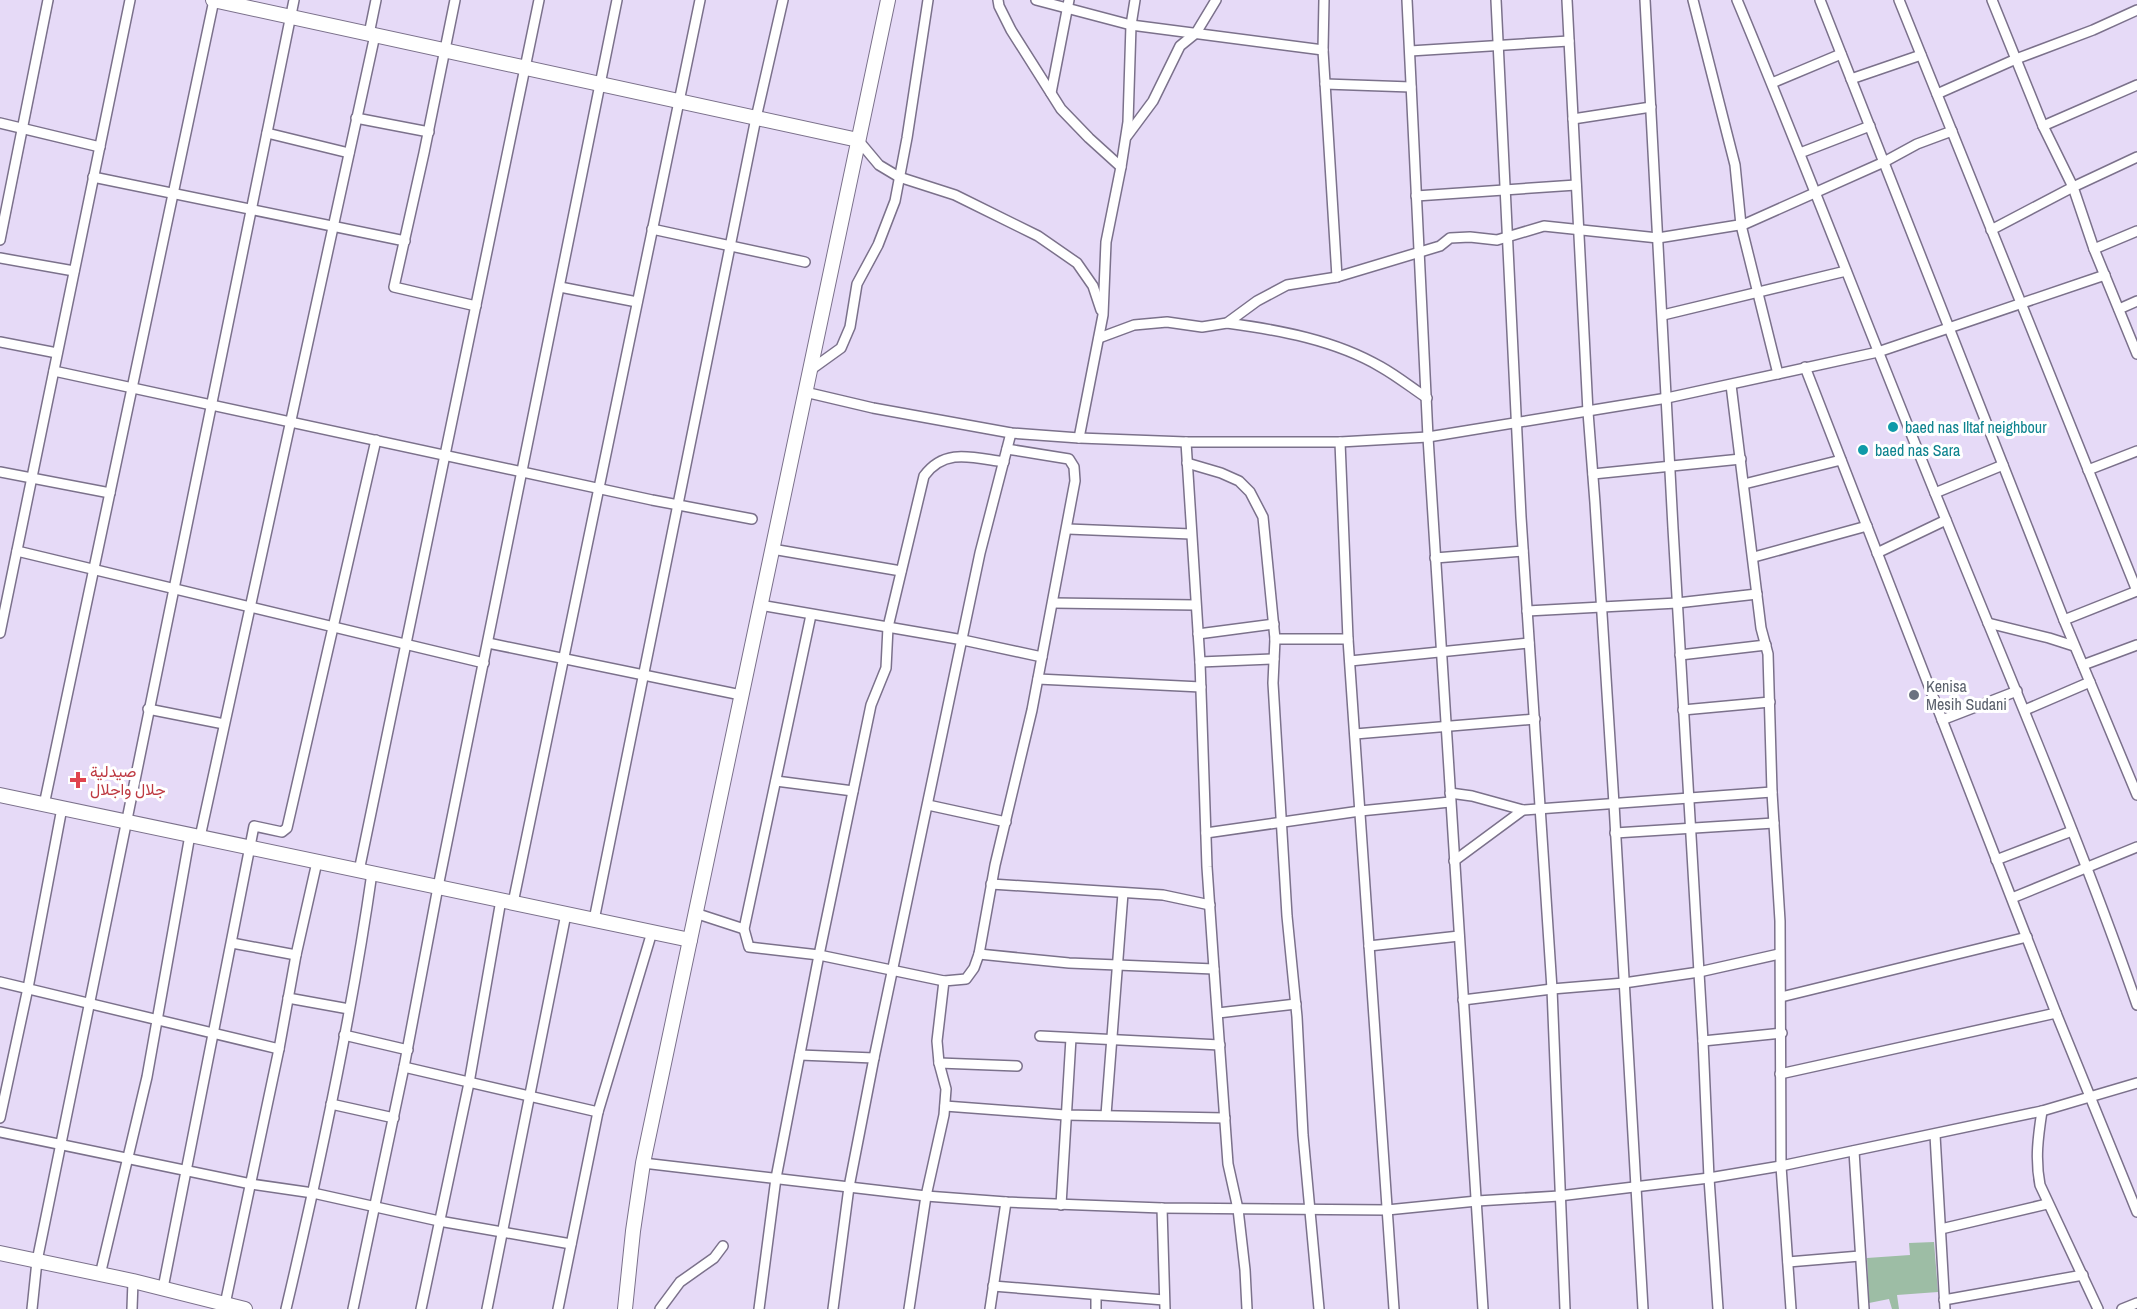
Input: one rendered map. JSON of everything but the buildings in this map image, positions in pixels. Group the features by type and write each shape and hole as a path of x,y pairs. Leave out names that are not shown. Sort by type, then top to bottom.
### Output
{"street":[{"path":"0,240 48,0"},
{"path":"0,633 130,0"},
{"path":"44,804 214,0 858,140 879,165 900,177 955,195 1038,236 1077,263 1093,286 1103,315"},
{"path":"32,1309 37,1261 294,0"},
{"path":"100,1275 147,1077 195,836 224,724 349,153 372,34 376,0"},
{"path":"455,0 429,132 394,287 476,306"},
{"path":"286,1309 313,1193 360,958 366,872 406,644 539,0"},
{"path":"353,1309 405,1067 438,887 617,0"},
{"path":"421,1309 507,902 563,659 700,0"},
{"path":"594,920 756,118 783,0"},
{"path":"625,1309 643,1163 888,0"},
{"path":"809,371 841,348 850,327 857,284 878,245 895,201 928,0"},
{"path":"998,0 1011,30 1068,117 1121,166"},
{"path":"1036,0 1069,4 1131,25 1323,50"},
{"path":"1079,438 1103,315 1106,242 1125,138 1131,25 1135,0"},
{"path":"1125,138 1153,101 1179,46 1196,33 1216,0"},
{"path":"1324,0 1323,50 1337,277"},
{"path":"1407,0 1435,558 1483,1309"},
{"path":"1496,0 1527,611 1552,989 1565,1309"},
{"path":"1567,0 1588,412 1602,608 1643,1309"},
{"path":"1645,0 1703,1041 1708,1178 1718,1309"},
{"path":"1693,0 1736,165 1741,225 1778,374"},
{"path":"1737,0 1935,493 2025,710 2104,909 2137,1005"},
{"path":"1820,0 2074,646 2137,795"},
{"path":"1899,0 2137,591 2064,620"},
{"path":"1994,1 2043,126 2073,187 2094,249 2137,354"},
{"path":"1052,93 1069,4"},
{"path":"1937,94 2137,10"},
{"path":"1410,51 1569,40"},
{"path":"1772,83 1841,54"},
{"path":"1851,79 1921,55"},
{"path":"1325,84 1411,87"},
{"path":"2043,126 2137,85"},
{"path":"1573,119 1651,107"},
{"path":"356,118 429,132"},
{"path":"0,123 100,147"},
{"path":"1800,153 1870,126"},
{"path":"1227,323 1257,301 1287,285 1337,277 1440,246 1450,238 1470,237 1497,240 1544,226 1658,238 1741,225 1884,162 1917,144 1952,131"},
{"path":"267,133 349,153"},
{"path":"1991,230 2137,157"},
{"path":"93,177 405,240"},
{"path":"1416,196 1576,185"},
{"path":"652,229 805,262"},
{"path":"2094,249 2137,231"},
{"path":"0,258 74,271"},
{"path":"1663,315 1846,271"},
{"path":"805,392 873,408 1011,433 1079,438 1186,442 1340,442 1428,437 1667,398 1878,352 2105,275"},
{"path":"560,287 637,302"},
{"path":"2119,309 2137,301"},
{"path":"1099,338 1134,325 1167,322 1202,327 1227,323 1299,336 1344,349 1380,366 1427,398"},
{"path":"0,342 57,353"},
{"path":"1805,367 2056,1013 2137,1212"},
{"path":"54,371 752,519"},
{"path":"1731,385 1761,628 1768,654 1772,792 1780,921 1781,1166 1791,1309"},
{"path":"832,1309 849,1187 874,1058 980,553 1011,433"},
{"path":"163,1288 254,826 282,832 287,828 376,440"},
{"path":"1186,442 1200,662 1214,969 1228,1164 1238,1209 1245,1270 1246,1309"},
{"path":"1340,442 1348,639 1394,1309"},
{"path":"811,615 744,929 749,947 819,955 944,981 966,979 974,968 979,954 991,884 1038,679 1068,530 1075,481 1072,461 1066,458 1007,449"},
{"path":"2088,470 2137,451"},
{"path":"759,1309 776,1178 819,955 871,705 886,668 888,627 924,476 928,470 946,458 957,456 1004,462"},
{"path":"1593,474 1741,459"},
{"path":"1744,484 1841,460"},
{"path":"1187,464 1221,472 1239,481 1258,505 1263,517 1275,639 1275,726 1287,916 1296,1004 1303,1135 1319,1309"},
{"path":"1935,493 2004,465"},
{"path":"0,472 110,493"},
{"path":"1877,553 1946,520"},
{"path":"1754,557 1867,526"},
{"path":"1068,530 1191,534"},
{"path":"772,549 901,571"},
{"path":"17,550 484,663"},
{"path":"1435,558 1524,551"},
{"path":"1527,611 1677,603 1757,594"},
{"path":"1053,603 1196,605"},
{"path":"760,605 963,640 1042,657"},
{"path":"1988,623 2074,646"},
{"path":"1198,634 1274,624"},
{"path":"1275,639 1348,639"},
{"path":"488,643 741,695"},
{"path":"1350,661 1529,643"},
{"path":"1680,655 1766,645"},
{"path":"2083,665 2137,645"},
{"path":"1200,662 1274,659"},
{"path":"1038,679 1200,687"},
{"path":"2025,710 2090,682"},
{"path":"1942,720 2017,691"},
{"path":"1683,710 1770,702"},
{"path":"148,709 224,724"},
{"path":"1355,734 1535,719"},
{"path":"776,781 853,791"},
{"path":"1206,833 1472,796 1523,810 1772,792"},
{"path":"0,796 690,940"},
{"path":"928,806 1006,822"},
{"path":"0,1118 28,988 62,808"},
{"path":"1454,861 1523,810"},
{"path":"1615,833 1774,823"},
{"path":"1996,860 2072,831"},
{"path":"2012,897 2137,847"},
{"path":"225,1306 317,862"},
{"path":"991,884 1122,892 1163,896 1210,905"},
{"path":"1106,1115 1122,892"},
{"path":"695,913 744,929"},
{"path":"487,1309 566,914"},
{"path":"558,1309 598,1112 652,932"},
{"path":"1369,945 1459,936"},
{"path":"1780,997 2027,937"},
{"path":"232,943 296,955"},
{"path":"979,954 1069,963 1214,969"},
{"path":"1463,1000 1624,983 1699,972 1779,954"},
{"path":"909,1309 926,1196 940,1140 945,1106 946,1089 939,1063 937,1041 944,981"},
{"path":"0,982 279,1048"},
{"path":"288,998 349,1009"},
{"path":"1218,1013 1296,1004"},
{"path":"1780,1074 2056,1013"},
{"path":"1703,1041 1782,1033"},
{"path":"344,1035 408,1050"},
{"path":"1040,1036 1220,1045"},
{"path":"1061,1205 1071,1038"},
{"path":"800,1055 874,1058"},
{"path":"939,1063 1017,1066"},
{"path":"405,1067 598,1112"},
{"path":"643,1163 926,1196 1006,1202 1162,1208 1387,1210 1559,1196 1708,1178 1781,1166 2042,1111 2137,1083"},
{"path":"331,1104 394,1118"},
{"path":"945,1106 1065,1115 1225,1118"},
{"path":"2042,1111 2036,1148 2036,1166 2040,1185 2098,1309"},
{"path":"0,1131 126,1160 251,1184 313,1193 439,1221 571,1244"},
{"path":"1935,1135 1944,1304 2083,1275"},
{"path":"1854,1151 1864,1309"},
{"path":"990,1309 1006,1202"},
{"path":"1941,1229 2047,1204"},
{"path":"993,1286 1096,1294 1165,1304 1162,1208"},
{"path":"660,1309 680,1282 714,1258 723,1246"},
{"path":"0,1253 133,1281 225,1306 245,1309"},
{"path":"1788,1262 1860,1256"},
{"path":"132,1309 133,1281"},
{"path":"1096,1294 1096,1309"},
{"path":"2122,1309 2137,1303"}],"green space":[{"path":"1934,1242 1938,1292 1897,1295 1899,1309 1892,1309 1889,1299 1869,1303 1867,1258 1910,1255 1909,1243"}],"place":[{"name":"baed nas Iltaf neighbour","path":"1893,427"},
{"name":"baed nas Sara","path":"1863,450"},
{"name":"Kenisa Mesih Sudani","path":"1914,695"},
{"name":"صيدلية جلال واجلال","path":"78,780"}]}
